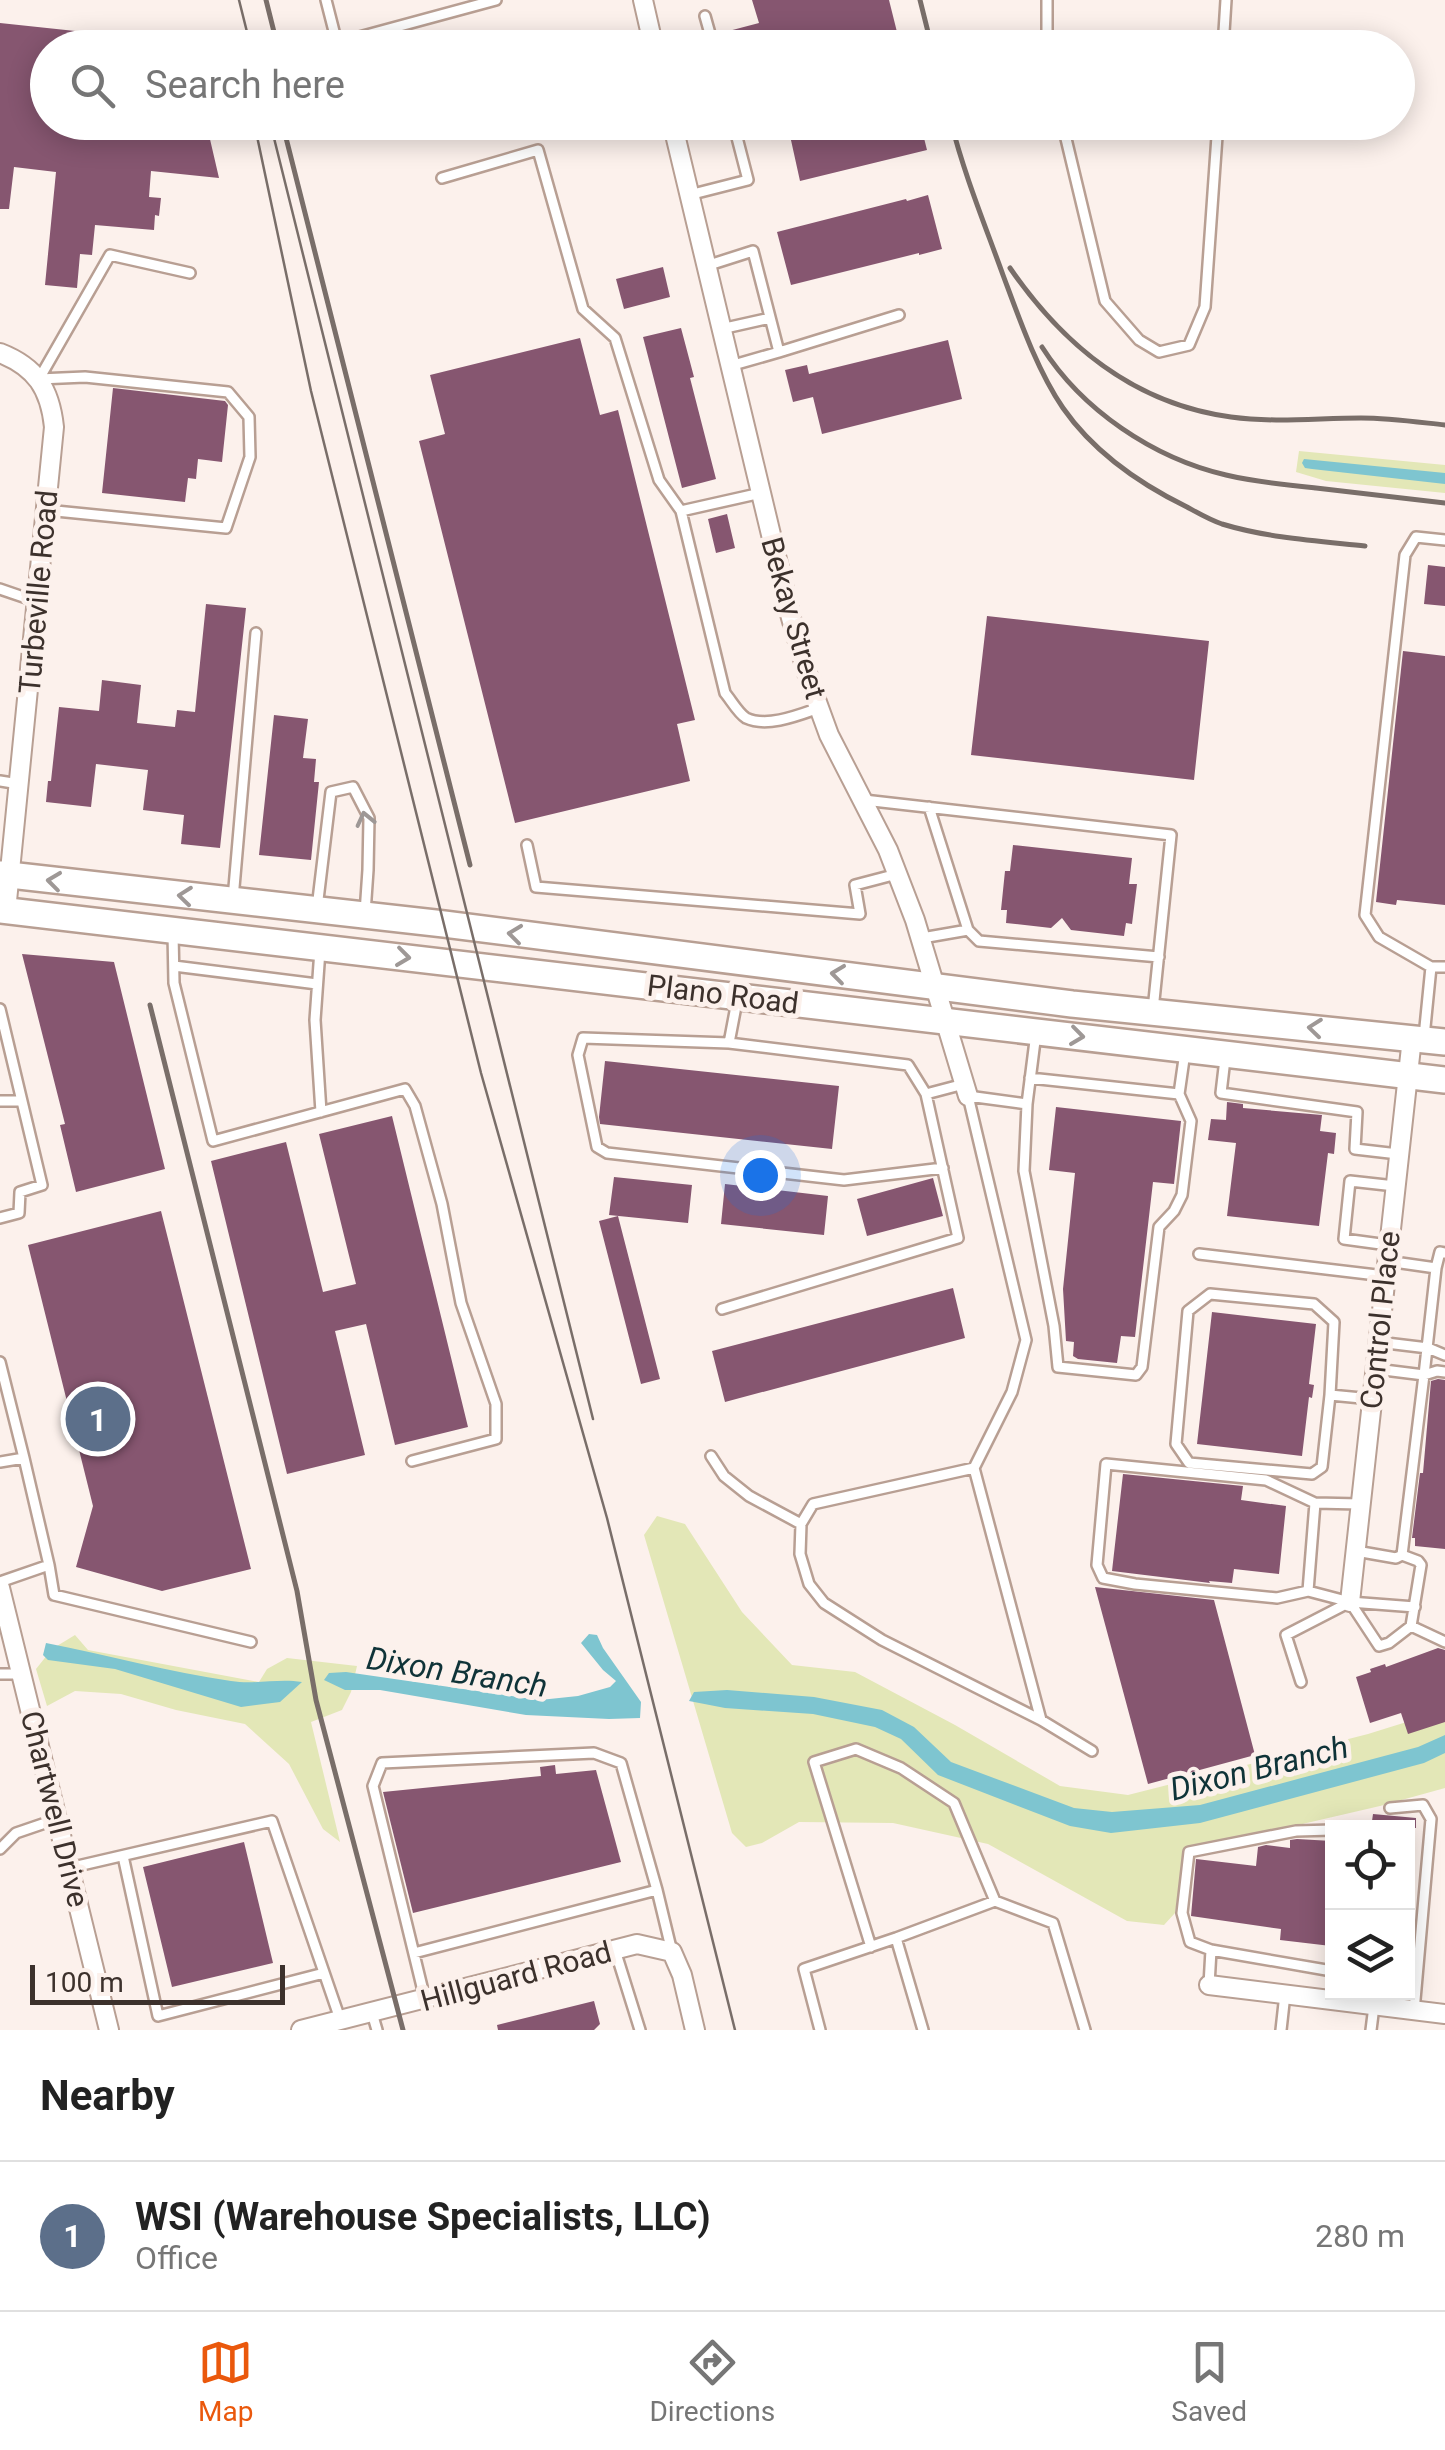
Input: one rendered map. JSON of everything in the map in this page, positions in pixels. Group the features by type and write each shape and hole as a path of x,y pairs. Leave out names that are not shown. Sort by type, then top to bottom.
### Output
{"main road":[{"name":"Plano Road","path":"5,875 1153,1012 1427,1040"},
{"name":"Plano Road","path":"3,911 1445,1080"}],"street":[{"path":"642,0 650,30"},
{"name":"Bekay Street","path":"676,140 790,618 829,735 888,850 921,938 966,1090"},
{"path":"2,353 40,378"},
{"name":"Turbeville Road","path":"3,911 20,784 54,427 52,407 40,378"},
{"name":"Control Place","path":"1350,1602 1406,1076 1427,1040"},
{"name":"Chartwell Drive","path":"0,1585 110,2030"},
{"name":"Hillguard Road","path":"302,2030 340,2020 375,2021 425,1999 637,1944 672,1952"},
{"path":"672,1952 696,2030"},
{"path":"1209,1986 1325,1996"},
{"path":"1351,2000 1445,2014"}],"lane":[{"path":"326,0 334,30"},
{"path":"385,30 496,0"},
{"path":"1047,0 1047,30"},
{"path":"1224,30 1226,0"},
{"path":"705,16 709,30"},
{"path":"689,195 748,180 738,140"},
{"path":"1066,140 1104,301 1139,340 1159,352 1189,345 1206,307 1217,140"},
{"path":"442,178 538,150 583,309 615,338 659,480 681,511 725,693 744,717 763,722 819,708"},
{"path":"706,266 753,251 779,352"},
{"path":"40,378 110,255 190,273"},
{"path":"730,366 900,315"},
{"path":"721,330 770,318"},
{"path":"40,378 85,376 228,392 248,416 249,430 250,458 226,528 46,510"},
{"path":"681,511 760,493"},
{"path":"1445,540 1416,537 1404,554 1365,915 1379,938 1431,966 1445,967"},
{"path":"0,589 38,601"},
{"path":"233,902 256,633"},
{"path":"0,781 20,784"},
{"path":"316,911 331,792 354,787 369,818 364,916"},
{"path":"861,799 1171,835 1153,1012"},
{"path":"929,807 968,930 979,940 1159,957"},
{"path":"527,845 536,887 860,914 854,885 897,874"},
{"path":"173,930 174,982 213,1141 405,1089 416,1106 442,1204 461,1303 496,1404 496,1439 412,1460"},
{"path":"921,938 968,930"},
{"path":"320,948 315,1020 321,1112"},
{"path":"174,966 317,984"},
{"path":"1427,1040 1431,966"},
{"path":"729,1043 738,996"},
{"path":"0,1009 42,1186 20,1192 19,1212 0,1218"},
{"path":"1036,1032 1024,1171 1054,1326 1058,1368 1136,1375 1142,1368 1158,1227 1174,1211 1182,1195 1191,1121 1180,1094 1186,1049"},
{"path":"722,1310 958,1238 943,1168 926,1094 908,1066 729,1043 583,1038 578,1055 598,1147 607,1153 844,1180 943,1168"},
{"path":"1225,1054 1222,1093 1357,1112 1354,1149 1398,1154"},
{"path":"1030,1078 1180,1094"},
{"path":"926,1094 966,1090 1027,1104"},
{"path":"966,1090 1026,1340 1012,1392 974,1468 1041,1720"},
{"path":"0,1100 22,1101"},
{"path":"1387,1260 1344,1240 1350,1181 1394,1186"},
{"path":"1402,1555 1436,1268 1440,1252 1445,1252"},
{"path":"1199,1254 1387,1260 1436,1268"},
{"path":"1210,1294 1314,1304 1334,1322 1330,1395 1322,1468 1312,1474 1190,1463 1176,1444 1188,1311 1210,1294"},
{"path":"1378,1342 1428,1348 1445,1355"},
{"path":"0,1362 54,1595 251,1642"},
{"path":"1375,1369 1424,1375 1445,1372"},
{"path":"1330,1395 1372,1399"},
{"path":"711,1456 724,1476 749,1496 801,1524"},
{"path":"0,1462 24,1458"},
{"path":"1361,1504 1314,1503 1266,1480 1106,1464 1097,1565 1103,1578 1135,1584 1277,1598 1308,1591 1350,1602 1415,1607"},
{"path":"974,1468 813,1504 801,1524 800,1554 808,1584 824,1603 882,1640 1041,1720 1092,1751"},
{"path":"1308,1591 1314,1503"},
{"path":"1350,1602 1379,1646 1388,1642 1411,1626 1421,1565 1402,1555 1396,1558 1356,1551"},
{"path":"0,1585 49,1565"},
{"path":"1302,1682 1286,1636 1350,1602"},
{"path":"1411,1626 1445,1642"},
{"path":"0,1674 21,1674"},
{"path":"871,1946 814,1762 856,1749 901,1768 954,1803 996,1901"},
{"path":"425,1999 373,1786 382,1763 594,1753 620,1763 672,1952"},
{"path":"1390,1808 1423,1805 1431,1819 1414,2011"},
{"path":"0,1849 16,1833 57,1819"},
{"path":"69,1868 272,1822 340,2020"},
{"path":"1325,1830 1296,1831 1189,1852 1182,1913 1190,1942 1211,1950 1325,1970"},
{"path":"123,1856 158,2016 324,1973"},
{"path":"414,1953 658,1890"},
{"path":"820,2030 804,1969 996,1901 1052,1923 1085,2030"},
{"path":"896,1938 923,2030"},
{"path":"614,1950 640,2030"},
{"path":"1209,1986 1211,1950"},
{"path":"1281,2030 1285,1994"},
{"path":"1372,2030 1374,2006"}],"green space":[{"path":"1299,451 1445,465 1445,493 1326,481 1296,472"},
{"path":"657,1516 685,1524 742,1612 792,1665 855,1672 1060,1786 1128,1795 1368,1734 1445,1710 1445,1788 1195,1849 1182,1867 1175,1913 1164,1925 1127,1921 988,1844 893,1823 799,1822 762,1843 746,1847 732,1833 644,1535"},
{"path":"75,1635 88,1650 259,1682 267,1669 287,1658 357,1666 342,1710 311,1722 340,1842 323,1829 289,1764 245,1724 121,1694 75,1691 47,1706 36,1669 52,1649"}],"water":[{"path":"1304,459 1445,473 1445,484 1305,468"},
{"path":"589,1634 597,1635 641,1702 640,1718 526,1715 380,1690 345,1690 324,1680 329,1673 346,1672 540,1700 578,1696 610,1687 616,1681 581,1643"},
{"path":"46,1643 231,1681 302,1682 280,1702 241,1707 115,1669 48,1660 43,1655"},
{"path":"727,1690 814,1697 882,1710 914,1727 951,1762 1074,1808 1112,1812 1200,1805 1418,1747 1445,1735 1445,1753 1424,1763 1200,1823 1111,1833 1070,1826 938,1775 901,1739 875,1727 813,1714 725,1708 689,1701 694,1692"}],"building":[{"path":"752,0 889,0 896,30 732,30 759,23"},
{"path":"0,23 66,30 30,30 30,140 210,140 219,178 151,171 149,197 161,198 154,230 95,225 92,255 80,254 77,288 45,285 56,172 14,167 9,209 0,209"},
{"path":"791,140 924,140 927,150 800,181"},
{"path":"928,195 942,249 791,285 777,232"},
{"path":"663,267 670,297 624,309 616,279"},
{"path":"681,328 716,479 682,488 643,337"},
{"path":"580,338 600,415 618,410 695,720 677,724 690,781 515,823 419,441 445,434 430,375"},
{"path":"948,340 962,399 822,434 813,397 793,402 785,370 807,365 809,374"},
{"path":"113,388 225,401 228,405 222,462 198,459 196,479 188,478 185,502 102,493"},
{"path":"727,514 735,548 716,553 708,519"},
{"path":"1428,565 1445,567 1445,606 1424,604"},
{"path":"206,604 246,608 220,848 181,844 184,815 143,810 148,770 96,764 91,807 46,802 59,707 99,711 102,680 141,685 137,723 175,727 177,710 195,712"},
{"path":"987,616 1209,641 1194,780 971,755"},
{"path":"1403,651 1445,656 1445,905 1376,902"},
{"path":"274,715 308,719 303,758 316,759 314,782 319,782 311,860 259,855"},
{"path":"1013,845 1132,858 1129,884 1137,884 1132,924 1126,923 1124,936 1071,930 1062,918 1051,928 1006,923 1007,910 1001,910 1005,871 1010,871"},
{"path":"22,954 114,962 165,1169 76,1192 60,1125 65,1124"},
{"path":"605,1061 839,1086 832,1149 600,1124"},
{"path":"1227,1102 1243,1104 1243,1108 1322,1115 1320,1131 1336,1133 1334,1154 1328,1153 1319,1226 1227,1216 1236,1143 1208,1140 1211,1119 1226,1120"},
{"path":"1056,1107 1181,1121 1174,1184 1153,1182 1135,1337 1121,1336 1117,1363 1078,1359 1073,1356 1074,1342 1066,1341 1063,1289 1075,1173 1049,1170"},
{"path":"392,1116 468,1427 395,1445 366,1324 335,1331 365,1455 287,1474 211,1161 286,1142 323,1292 356,1284 319,1134"},
{"path":"614,1177 692,1185 688,1223 609,1215"},
{"path":"933,1178 943,1216 867,1236 857,1199"},
{"path":"725,1184 828,1196 824,1235 721,1224"},
{"path":"161,1211 251,1569 162,1591 76,1567 93,1506 28,1245"},
{"path":"618,1216 660,1379 641,1384 599,1221"},
{"path":"953,1288 965,1338 725,1402 712,1351"},
{"path":"1212,1312 1316,1324 1309,1384 1314,1385 1302,1456 1197,1444"},
{"path":"1445,1380 1445,1549 1415,1546 1412,1538 1423,1473 1431,1381"},
{"path":"1123,1474 1243,1486 1241,1500 1286,1506 1279,1574 1234,1569 1232,1583 1210,1583 1112,1571"},
{"path":"1095,1587 1214,1600 1255,1755 1148,1784"},
{"path":"1438,1648 1445,1650 1445,1722 1408,1734 1401,1713 1370,1723 1356,1677"},
{"path":"555,1765 556,1774 596,1770 621,1862 413,1913 383,1792 541,1776 540,1767"},
{"path":"1373,1814 1416,1818 1416,1828 1415,1820 1372,1820"},
{"path":"1290,1840 1325,1841 1325,1945 1280,1940 1281,1929 1191,1916 1196,1859 1256,1866 1258,1847 1290,1848"},
{"path":"244,1842 273,1963 172,1987 143,1867"},
{"path":"594,2001 600,2024 594,2030 498,2030 497,2025"}],"tram line":[{"path":"239,0 246,30"},
{"path":"258,140 311,391 481,1073 607,1518 735,2030"},
{"path":"274,140 593,1419"}],"railway":[{"path":"266,0 274,30"},
{"path":"920,0 928,30"},
{"path":"287,140 470,865"},
{"path":"956,140 1029,343 1063,408 1088,438 1135,477 1218,522 1275,536 1365,546"},
{"path":"1010,268 1078,346 1104,367 1163,399 1196,410 1247,419 1371,418 1445,425"},
{"path":"1042,347 1058,370 1099,411 1172,457 1259,481 1445,503"},
{"path":"150,1005 297,1591 316,1700 403,2030"}],"place":[{"name":"WSI (Warehouse Specialists, LLC)","path":"98,1419"}],"water label":[{"name":"Dixon Branch","path":"457,1672"},
{"name":"Dixon Branch","path":"1259,1768"}]}
